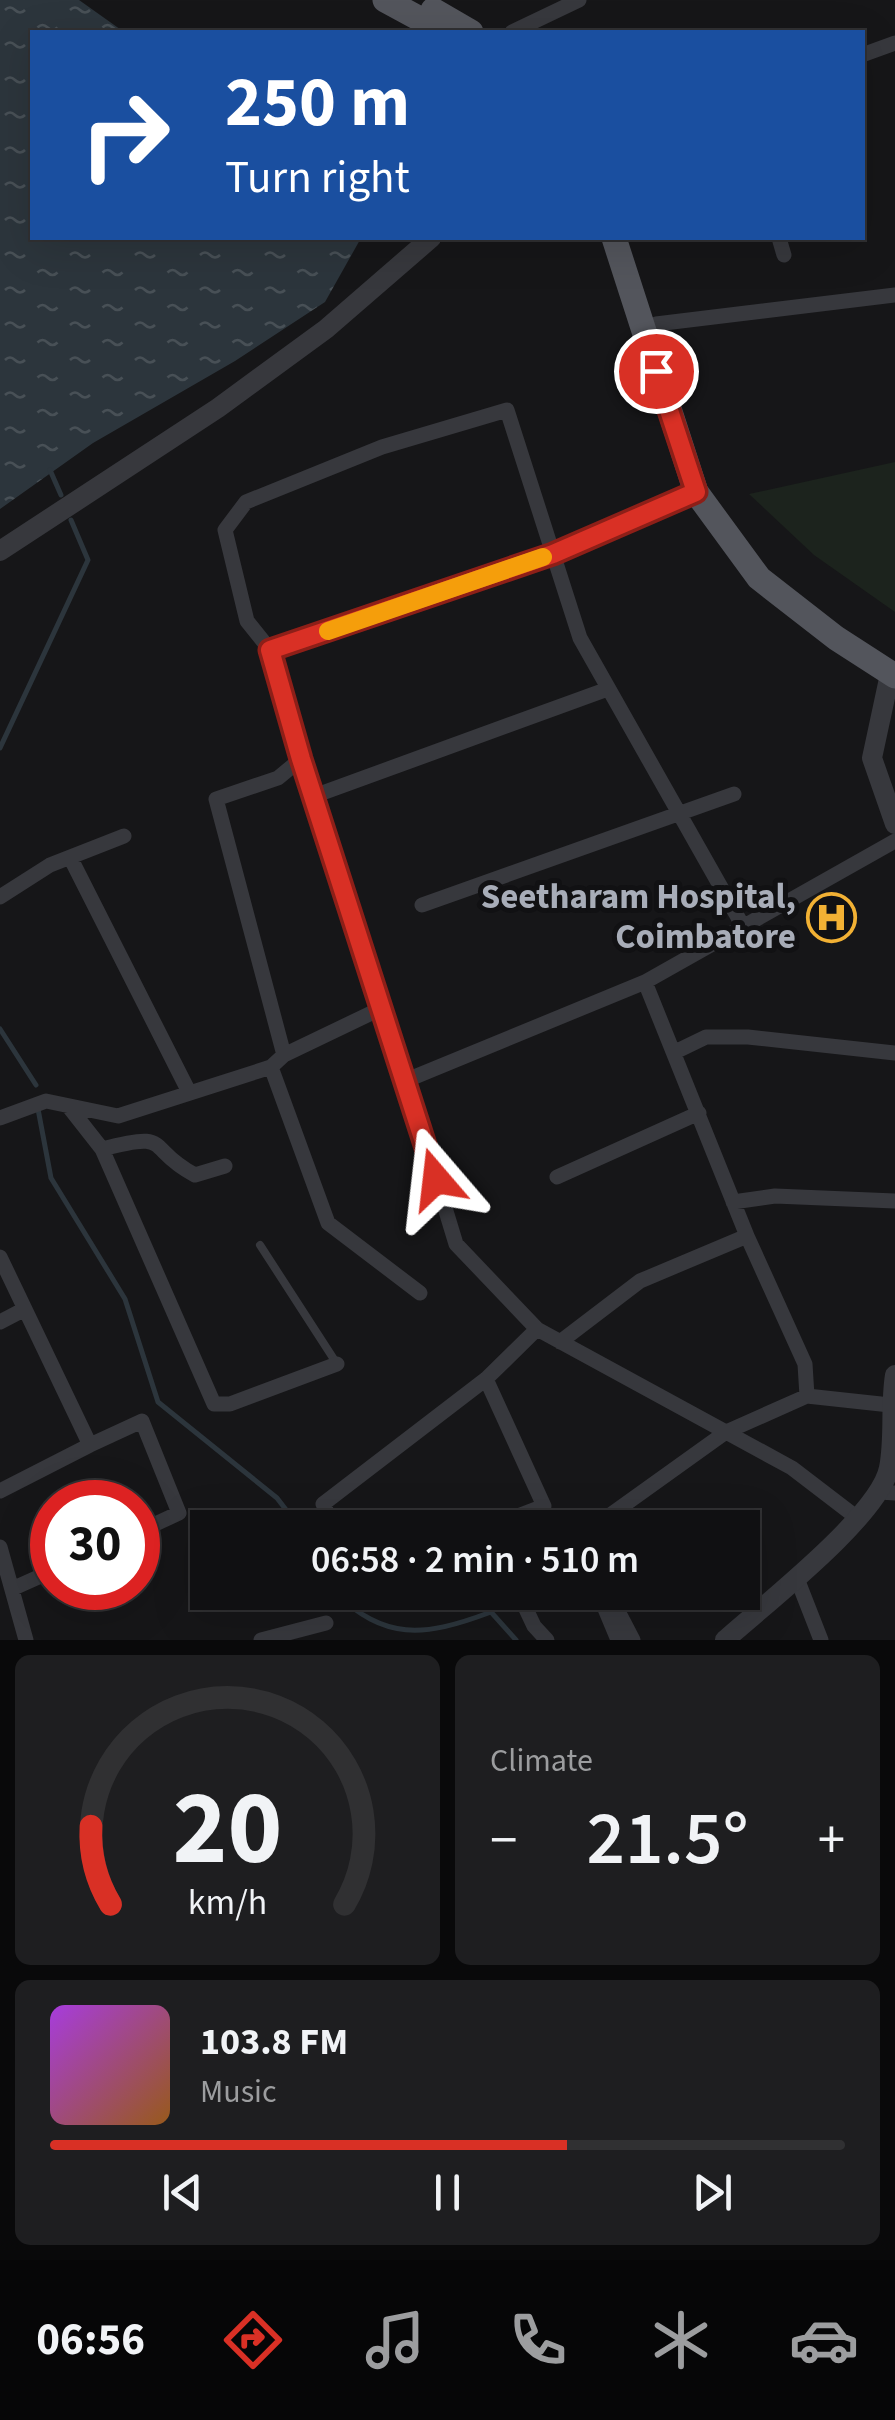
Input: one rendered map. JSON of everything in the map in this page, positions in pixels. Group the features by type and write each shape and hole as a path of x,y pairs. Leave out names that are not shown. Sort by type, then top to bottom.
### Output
{"main road":[{"path":"385,0 440,30"},
{"path":"416,0 468,30"},
{"path":"615,240 696,492 760,578 893,669"},
{"path":"630,240 708,480 737,526 775,570 893,669"}],"street":[{"path":"516,30 579,0"},
{"path":"865,54 895,43"},
{"path":"0,552 218,408 326,329 430,240"},
{"path":"780,240 784,255"},
{"path":"656,324 895,296"},
{"path":"744,928 605,690 580,638 507,410 382,447 246,502 225,530 247,621 270,650 456,1244 537,1329 792,1468 856,1517"},
{"path":"270,650 553,554 696,492"},
{"path":"893,669 872,758 895,824"},
{"path":"314,796 605,690"},
{"path":"284,1054 216,799 278,778 301,759"},
{"path":"422,904 734,794"},
{"path":"0,897 18,882 124,836"},
{"path":"407,1080 644,982 895,842"},
{"path":"71,859 188,1090"},
{"path":"644,982 747,1236 805,1364 806,1396"},
{"path":"0,1118 32,1103 118,1116 188,1090 271,1067 284,1054 384,1007"},
{"path":"675,1052 706,1038 748,1037 895,1054"},
{"path":"271,1067 328,1223 420,1293"},
{"path":"70,1107 102,1149 214,1404 230,1404 337,1364"},
{"path":"557,1177 699,1113"},
{"path":"102,1149 144,1138 163,1147 195,1175 225,1166"},
{"path":"733,1202 775,1196 895,1201"},
{"path":"560,1342 640,1281 747,1236"},
{"path":"0,1257 90,1445"},
{"path":"0,1322 23,1310"},
{"path":"326,1510 323,1504 486,1379 537,1329"},
{"path":"725,1640 887,1492 895,1375"},
{"path":"486,1379 544,1506 533,1510"},
{"path":"617,1510 726,1432 806,1396 890,1405"},
{"path":"0,1491 142,1421 179,1513 160,1522"},
{"path":"0,1547 26,1640"},
{"path":"796,1576 821,1640"},
{"path":"14,1588 30,1581"},
{"path":"526,1610 547,1640"},
{"path":"606,1610 618,1640"},
{"path":"617,1610 633,1640"},
{"path":"262,1640 326,1623"}],"lane":[{"path":"260,1245 337,1364"}],"shaded area":[{"path":"895,462 895,612 814,555 749,494"}],"water":[{"path":"0,0 79,0 121,30 30,30 30,240 360,240 325,302 235,361 93,443 0,509"}],"waterway":[{"path":"50,470 61,495"},
{"path":"0,748 88,560 71,520"},
{"path":"0,1029 36,1085"},
{"path":"38,1109 51,1178 125,1299 158,1402 277,1498 286,1510"},
{"path":"356,1610 370,1619 406,1630 445,1627 491,1612 516,1640"}],"slow traffic":[{"path":"328,631 543,557"}],"place":[{"name":"Seetharam Hospital, Coimbatore","path":"831,917"}],"route":[{"path":"436,1179 384,1007 301,759 270,650 553,554 696,492 656,371"}]}
